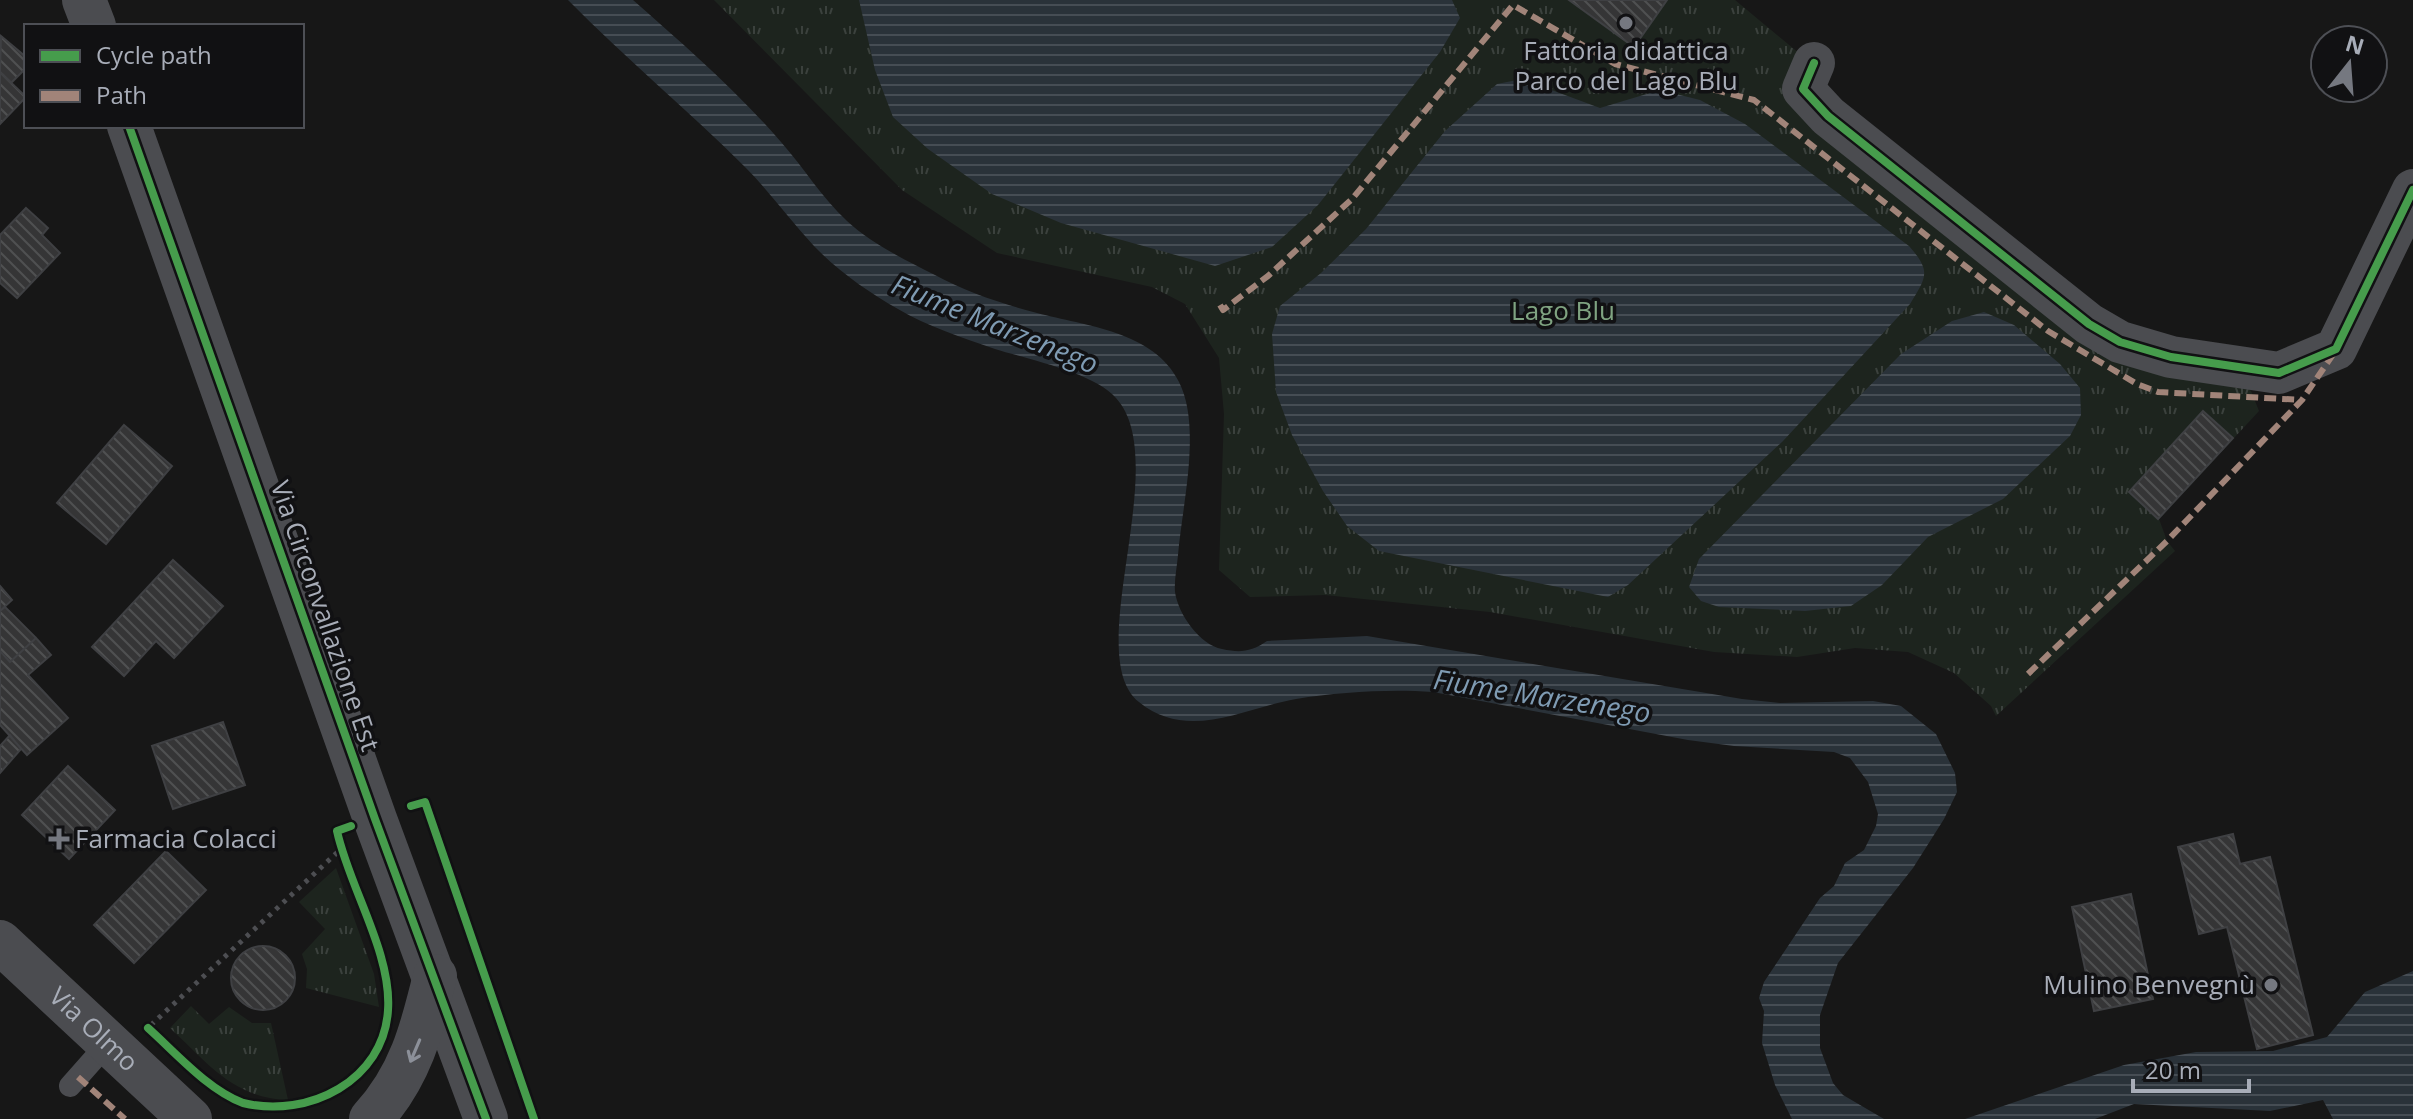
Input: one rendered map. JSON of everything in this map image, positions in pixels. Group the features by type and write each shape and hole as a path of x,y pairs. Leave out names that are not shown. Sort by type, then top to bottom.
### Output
{"street":[{"path":"84,0 93,24"},
{"path":"1814,63 1803,89 1828,116 2089,324 2120,342 2171,357 2279,373 2336,349 2413,190"},
{"name":"Via Circonvallazione Est","path":"130,128 375,819 486,1119"},
{"name":"Via Olmo","path":"0,942 128,1036 190,1118"},
{"path":"371,1119 388,1101 419,1044 435,976"}],"lane":[{"path":"70,1086 128,1036"}],"path":[{"path":"128,1036 341,849"}],"green space":[{"name":"Lago Blu","path":"714,0 1735,0 1800,54 1800,67 1782,91 2101,345 2247,381 2259,411 2159,519 2167,541 2175,551 1996,716 1991,706 1954,673 1908,652 1855,648 1797,657 1714,652 1490,612 1325,595 1250,597 1219,570 1224,414 1219,358 1185,304 1152,287 997,253 902,190"},
{"path":"336,868 374,974 379,1007 306,988 307,969 302,954 325,929 299,902"},
{"path":"191,1006 209,1024 229,1007 252,1023 271,1023 288,1100 269,1098 237,1086 210,1066 170,1028"}],"water":[{"name":"Fiume Marzenego","path":"568,0 633,0 746,104 838,212 856,229 901,258 985,297 1117,333 1136,341 1168,365 1186,400 1190,444 1175,592 1191,627 1206,642 1240,651 1267,641 1367,636 1742,699 1780,703 1873,701 1901,706 1936,734 1955,773 1957,792 1913,868 1838,963 1820,1015 1820,1048 1833,1083 1843,1095 1884,1119 1792,1119 1775,1085 1762,1043 1764,1011 1759,998 1764,982 1820,898 1834,886 1845,863 1864,850 1876,826 1878,814 1868,782 1850,758 1834,752 1688,740 1433,692 1382,691 1296,699 1196,721 1177,720 1158,714 1139,702 1123,678 1119,644 1121,602 1136,466 1131,428 1116,398 1093,381 1077,374 995,349 921,321 854,280 814,246 745,167"},
{"path":"859,0 1452,0 1460,18 1440,52 1318,205 1272,247 1215,266 1061,223 992,194 928,149 893,117 875,70"},
{"path":"1522,79 1600,108 1660,90 1700,100 1745,124 1909,246 1924,269 1923,281 1910,304 1783,441 1628,585 1608,597 1379,551 1347,526 1323,491 1292,435 1276,392 1272,334 1280,306 1321,273 1366,229 1445,131 1497,84"},
{"path":"1984,312 2014,325 2060,364 2080,388 2081,415 2070,436 2003,499 1928,537 1882,585 1851,606 1805,611 1719,607 1701,601 1689,587 1699,559 1901,354 1952,321"},
{"path":"2413,971 2413,1119 2333,1119 2323,1100 2270,1111 2134,1104 2095,1119 1965,1119 2124,1065 2196,1052 2273,1051 2327,1037 2365,992"}],"building":[{"name":"Fattoria didattica Parco del Lago Blu","path":"1569,0 1667,0 1634,47"},
{"path":"1,36 24,55 24,70 11,83 0,72"},
{"path":"0,72 24,95 24,99 0,124"},
{"path":"26,208 48,228 42,235 60,253 17,298 0,283 0,235"},
{"path":"2203,411 2233,438 2158,519 2129,492"},
{"path":"124,425 172,466 106,544 57,503"},
{"path":"173,560 223,606 174,658 156,641 124,676 92,647"},
{"path":"0,586 12,600 0,611"},
{"path":"5,607 36,638 10,662 0,651 0,611"},
{"path":"36,638 51,655 28,675 68,718 27,755 0,725 0,651 10,662"},
{"path":"223,722 245,785 173,809 152,746"},
{"path":"10,735 21,749 0,773 0,746"},
{"path":"68,766 115,810 69,859 22,815"},
{"name":"Mulino Benvegnù","path":"2233,834 2240,864 2270,857 2313,1035 2257,1049 2227,927 2199,934 2178,847"},
{"path":"166,851 206,890 134,963 94,925"},
{"path":"2131,894 2153,999 2094,1011 2072,907"},
{"path":"263,946 286,955 295,978 286,1001 263,1010 240,1001 231,978 240,955"}],"marked path":[{"path":"1220,305 1223,310 1268,276 1352,199 1513,5 1615,64 1754,100 2048,331 2137,384 2158,392 2302,400"},
{"path":"2028,674 2167,541 2302,400 2334,353"},
{"path":"78,1077 125,1119"}],"cycle path":[{"path":"1814,63 1803,89 1828,116 2089,324 2120,342 2171,357 2279,373 2336,349 2413,190"},
{"path":"130,128 375,819 486,1119"},
{"path":"411,806 425,802 534,1119"},
{"path":"148,1028 205,1080 243,1103 293,1105 317,1099 339,1089 358,1074 373,1056 383,1035 388,1010 387,988 377,943 337,831 351,826"}],"place":[{"name":"Fattoria didattica Parco del Lago Blu","path":"1626,23"},
{"name":"Farmacia Colacci","path":"59,839"},
{"name":"Mulino Benvegnù","path":"2271,985"}]}
